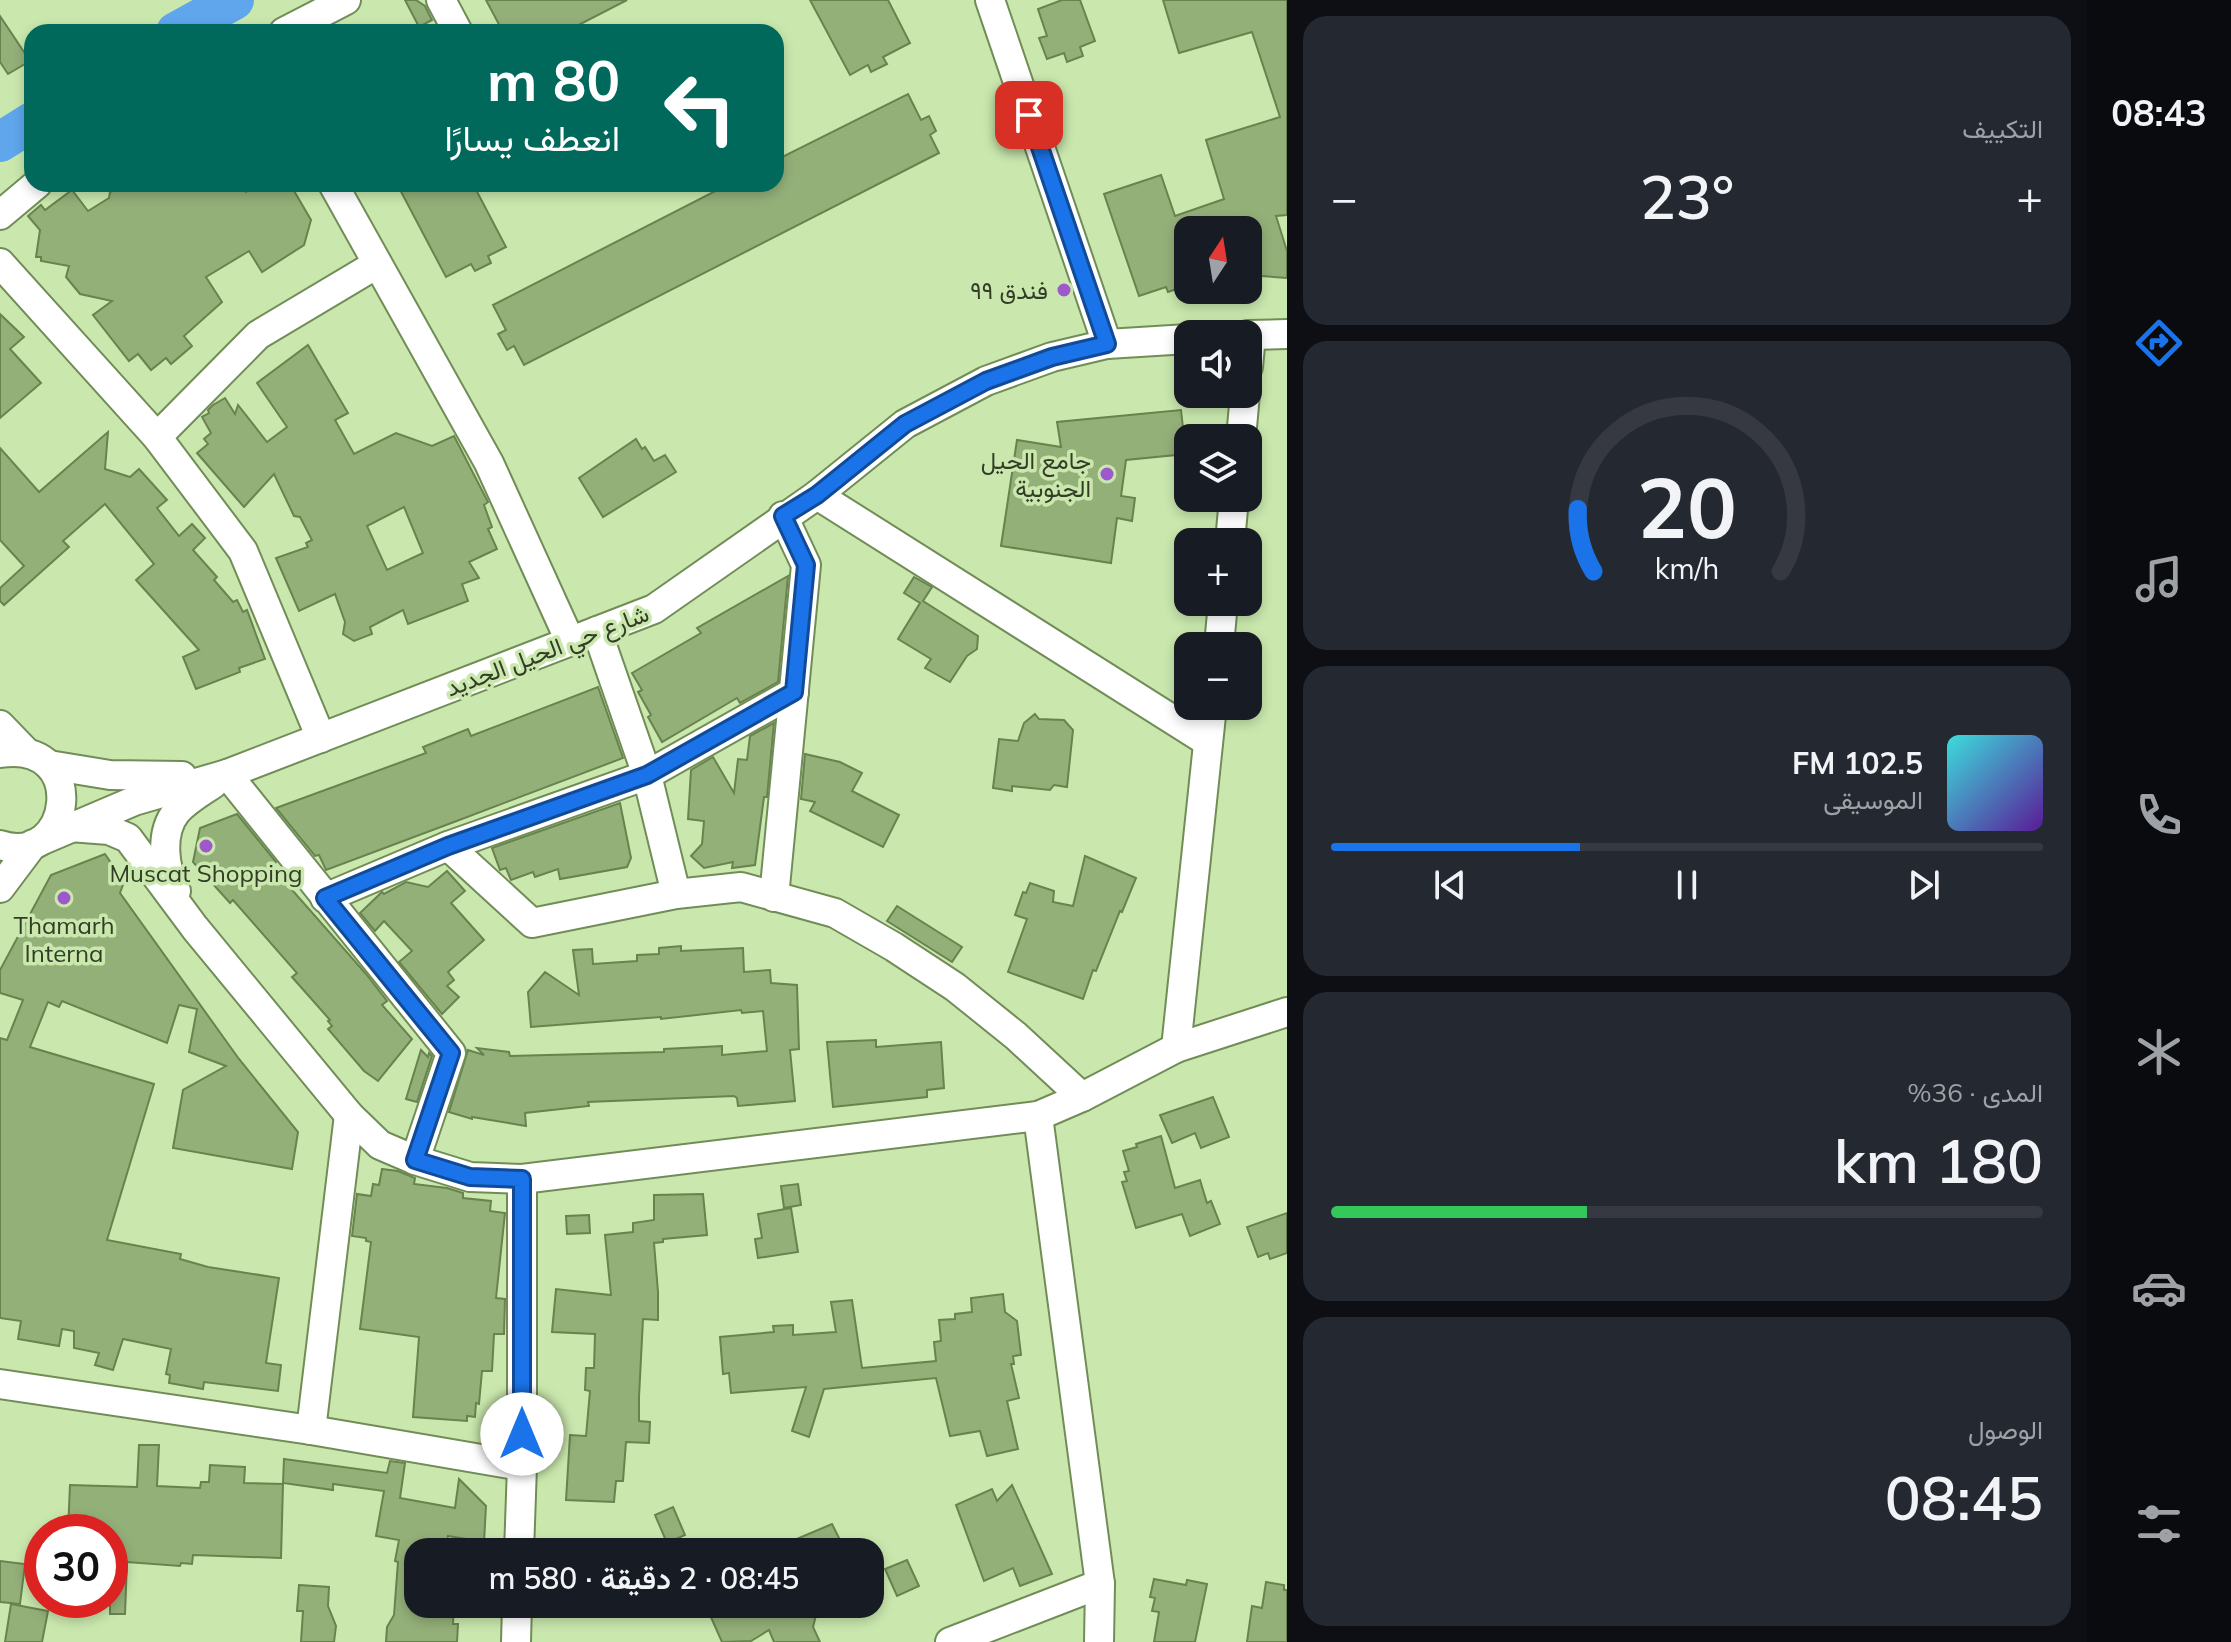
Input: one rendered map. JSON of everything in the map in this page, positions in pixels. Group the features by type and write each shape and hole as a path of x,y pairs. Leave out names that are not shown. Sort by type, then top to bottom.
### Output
{"street":[{"path":"300,24 346,0"},
{"path":"441,0 454,24"},
{"path":"990,0 1107,344"},
{"path":"0,215 27,192"},
{"path":"337,192 489,463 570,641"},
{"path":"0,263 157,437 243,551 321,738"},
{"path":"157,437 258,335 377,264"},
{"path":"1262,335 1287,334"},
{"name":"شارع حي الحيل الجديد","path":"227,774 654,609 817,495 905,424 986,381 1052,357 1107,344 1174,340"},
{"path":"817,495 1208,742"},
{"path":"774,897 806,565 783,516"},
{"path":"597,631 647,775 676,894"},
{"path":"325,898 448,846 647,775 794,692"},
{"path":"1176,1048 1210,720"},
{"path":"0,725 25,757 62,790 63,805 59,819 36,842 0,888"},
{"path":"25,757 110,775 227,774"},
{"path":"0,845 19,847 36,842 154,794 227,774"},
{"path":"227,774 451,1053 415,1160"},
{"path":"195,928 169,877 165,853 167,836 178,809 227,774"},
{"path":"70,827 109,830 128,838 195,928 349,1115 380,1145 415,1160 470,1177 522,1179 1038,1116 1082,1097 1176,1048 1287,1012"},
{"path":"448,846 532,923 676,894 741,887 835,913 955,987 1016,1036 1082,1097"},
{"path":"311,1430 349,1115"},
{"path":"1038,1116 1100,1584 1099,1642"},
{"path":"519,1538 522,1179"},
{"path":"0,1384 311,1430 522,1466"},
{"path":"950,1642 1100,1584"},
{"path":"516,1642 517,1618"}],"building":[{"path":"405,0 416,0 425,6 432,20 417,24"},
{"path":"486,0 627,0 580,24 499,24"},
{"path":"810,0 888,0 910,43 883,57 887,64 871,72 868,65 850,75"},
{"path":"1062,0 1080,0 1095,41 1080,47 1083,56 1067,62 1064,53 1047,59 1039,38 1047,36 1038,9"},
{"path":"1163,0 1287,0 1287,215 1276,216 1287,251 1287,278 1262,276 1262,216 1175,216 1224,199 1206,140 1280,117 1252,32 1179,53"},
{"path":"0,16 24,52 24,65 8,74 0,62"},
{"path":"908,94 921,120 929,116 936,131 930,135 939,153 524,365 514,346 507,350 498,334 506,330 493,305 713,192 784,192 784,156"},
{"path":"1161,175 1175,216 1174,290 1168,292 1166,287 1139,296 1104,194"},
{"path":"74,192 88,211 109,198 110,192 295,192 311,220 304,245 262,272 249,251 206,277 222,302 184,336 192,346 171,364 166,358 151,370 138,354 129,361 93,315 112,301 80,294 66,277 69,266 41,261 41,257 36,257 40,230 28,216 41,205 45,210"},
{"path":"401,192 477,192 506,247 488,256 491,263 475,271 471,264 446,277"},
{"path":"0,314 24,337 10,349 41,383 0,418"},
{"path":"308,345 348,413 335,420 354,454 396,433 432,446 454,436 488,502 484,505 492,527 488,529 497,549 469,562 479,578 462,584 468,601 408,624 403,610 370,627 372,634 354,641 343,634 345,622 335,594 299,611 276,558 308,547 306,543 312,540 300,517 294,516 274,474 244,507 197,453 208,444 204,439 211,433 202,417 225,398 235,414 238,405 267,442 287,427 257,383","holes":["404,507 423,553 387,570 367,526"]},
{"path":"1181,410 1183,424 1174,424 1174,455 1126,460 1121,496 1135,498 1132,521 1117,518 1111,563 1001,546 1017,440 1061,447 1057,422"},
{"path":"108,432 105,469 130,477 139,469 167,500 157,508 179,536 192,524 205,538 193,550 217,577 214,580 233,602 237,600 243,612 247,610 265,659 196,689 183,657 199,650 136,580 154,564 105,504 63,541 69,547 4,605 0,601 0,588 24,566 0,540 0,448 39,492"},
{"path":"636,439 654,461 665,455 676,472 603,517 579,478"},
{"path":"788,576 778,682 740,703 737,698 662,742 648,717 651,715 638,692 642,690 632,673 701,633 697,628"},
{"path":"914,577 932,587 923,601 978,636 977,649 967,656 950,682 925,668 931,659 898,639 920,603 904,593"},
{"path":"598,687 623,758 454,822 326,870 319,855 315,856 276,808 426,753 423,747 468,729 471,736"},
{"path":"1035,714 1039,719 1064,720 1073,730 1067,787 1054,785 1050,790 1012,786 1012,791 993,788 999,739 1018,741 1024,723"},
{"path":"774,723 767,797 764,797 755,865 732,868 733,862 704,868 691,856 702,844 704,821 688,819 691,770 713,757 734,793 738,759 747,760 750,736"},
{"path":"805,754 840,762 862,773 852,791 899,815 883,847 810,811 815,802 801,799"},
{"path":"620,803 631,858 627,867 560,879 558,869 535,877 533,872 511,880 506,868 500,870 492,848"},
{"path":"237,814 276,862 271,866 366,974 387,1001 382,1005 412,1039 378,1081 364,1071 328,1029 332,1026 330,1020 292,977 297,973 233,900 230,903 193,862 200,828"},
{"path":"105,854 124,882 120,893 239,1059 298,1132 292,1169 173,1148 183,1090 226,1066 189,1052 197,1009 179,1005 167,1043 62,1001 59,1007 48,1002 30,1047 154,1084 107,1240 181,1254 180,1259 208,1267 279,1278 266,1363 281,1365 278,1391 204,1382 203,1389 169,1383 170,1375 166,1374 171,1349 123,1339 113,1370 95,1365 99,1353 74,1348 74,1331 62,1329 59,1346 18,1339 21,1321 0,1318 0,1038 7,1040 23,1000 0,993 0,970 51,875"},
{"path":"1085,856 1136,878 1096,971 1093,970 1083,999 1008,972 1027,919 1015,915 1023,892 1026,893 1030,883 1054,891 1053,902 1073,906"},
{"path":"447,871 465,891 451,903 484,940 448,972 454,980 447,986 459,997 442,1014 399,962 412,951 384,921 375,931 360,913 382,892 384,894 406,882 428,887"},
{"path":"897,906 962,947 952,962 887,921"},
{"path":"681,946 681,951 743,948 744,972 770,970 771,983 797,985 799,1049 790,1050 795,1101 738,1106 734,1096 588,1102 589,1106 525,1113 526,1126 472,1119 449,1112 468,1050 484,1055 477,1048 509,1052 510,1056 664,1052 664,1049 722,1046 722,1055 767,1051 763,1011 742,1013 741,1010 661,1019 531,1027 528,992 545,972 579,995 573,950 592,949 593,964 637,961 637,955 659,954 659,948"},
{"path":"876,1040 876,1047 941,1042 944,1088 927,1090 927,1097 833,1107 827,1042"},
{"path":"421,1050 428,1057 429,1053 432,1056 417,1102 406,1099"},
{"path":"1213,1097 1229,1137 1201,1148 1195,1133 1172,1143 1160,1115"},
{"path":"1161,1136 1175,1188 1200,1180 1207,1203 1211,1201 1220,1224 1190,1236 1182,1214 1136,1228 1122,1182 1127,1181 1124,1172 1129,1171 1123,1151"},
{"path":"382,1169 415,1178 414,1184 447,1188 463,1193 463,1198 491,1201 490,1211 505,1213 496,1298 505,1299 504,1334 494,1334 492,1371 482,1371 479,1404 476,1403 475,1417 467,1416 467,1421 413,1417 419,1337 360,1329 371,1242 352,1236 357,1194 371,1196 373,1184 379,1185"},
{"path":"798,1184 801,1205 784,1208 781,1186"},
{"path":"703,1194 707,1235 663,1239 663,1242 654,1243 658,1320 643,1319 639,1397 639,1421 650,1422 649,1443 626,1442 623,1481 616,1481 614,1502 566,1500 570,1435 586,1436 590,1391 585,1390 586,1368 594,1368 595,1334 552,1332 556,1289 611,1295 605,1235 633,1232 633,1223 654,1220 654,1195"},
{"path":"791,1208 798,1252 758,1258 755,1239 762,1238 758,1214"},
{"path":"1287,1213 1287,1253 1270,1259 1268,1253 1258,1257 1247,1227"},
{"path":"589,1215 590,1233 567,1234 566,1216"},
{"path":"1003,1294 1005,1312 1017,1321 1021,1355 1013,1356 1014,1364 1011,1364 1019,1398 1007,1401 1018,1449 987,1456 980,1431 950,1436 936,1378 824,1389 809,1437 792,1431 806,1387 731,1393 729,1373 723,1374 720,1337 774,1332 773,1326 793,1325 793,1335 836,1332 831,1302 852,1300 862,1368 936,1361 934,1342 941,1341 939,1320 955,1319 955,1314 972,1312 971,1298"},
{"path":"139,1445 159,1445 157,1486 200,1488 201,1482 209,1482 210,1465 245,1467 244,1483 283,1484 281,1558 193,1555 192,1564 181,1563 180,1566 128,1562 128,1514 69,1514 70,1485 137,1487"},
{"path":"284,1459 387,1473 390,1461 405,1463 400,1498 455,1508 459,1479 486,1506 484,1538 404,1538 404,1618 453,1618 453,1624 458,1624 457,1642 386,1642 387,1627 394,1615 398,1562 395,1561 399,1540 376,1536 384,1491 333,1484 333,1490 283,1483"},
{"path":"1012,1485 1052,1574 1020,1586 1013,1568 984,1581 956,1505 992,1489 997,1501"},
{"path":"673,1507 685,1535 665,1538 655,1515"},
{"path":"832,1524 839,1538 799,1538"},
{"path":"907,1560 919,1586 897,1596 885,1569"},
{"path":"0,1561 24,1564 20,1604 0,1602"},
{"path":"1154,1579 1186,1585 1187,1580 1207,1584 1195,1642 1154,1642 1159,1612 1152,1611 1155,1598 1150,1597"},
{"path":"1266,1582 1284,1585 1284,1590 1287,1590 1287,1642 1247,1642 1252,1606 1262,1608"},
{"path":"299,1585 329,1587 328,1606 336,1626 334,1642 301,1642 303,1611 297,1611"},
{"path":"11,1604 24,1606 24,1618 47,1618 42,1642 5,1642"},
{"path":"711,1618 815,1618 813,1627 820,1642 774,1642 769,1630 751,1641 722,1642"}],"waterway":[{"path":"190,24 234,0"},
{"path":"0,142 24,127"}],"place":[{"name":"فندق ٩٩","path":"1064,290"},
{"name":"جامع الحيل الجنوبية","path":"1107,474"},
{"name":"Muscat Shopping","path":"206,846"},
{"name":"Thamarh Interna","path":"64,898"}],"route":[{"path":"522,1434 522,1179 470,1177 415,1160 451,1053 325,898 448,846 647,775 794,692 806,565 783,516 817,495 905,424 986,381 1052,357 1107,344 1029,115"}]}
